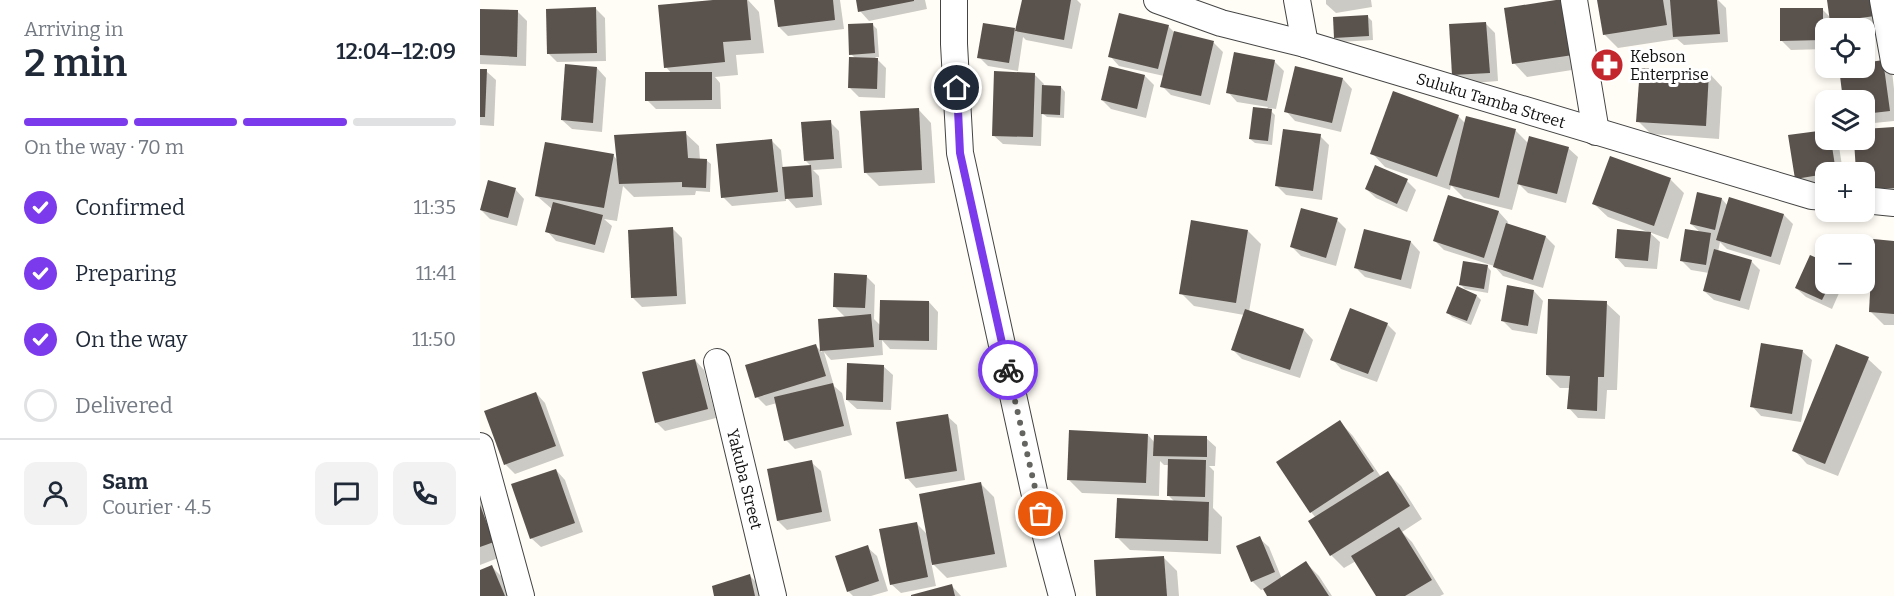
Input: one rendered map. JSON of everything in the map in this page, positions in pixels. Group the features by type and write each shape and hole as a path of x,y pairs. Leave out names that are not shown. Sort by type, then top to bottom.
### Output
{"street":[{"path":"954,0 960,153 1034,491 1062,596"},
{"name":"Suluku Tamba Street","path":"1157,0 1221,23 1305,44 1815,196"},
{"path":"1297,0 1305,44"},
{"path":"1574,0 1596,132"},
{"path":"1883,0 1894,61"},
{"path":"1875,201 1894,203"},
{"name":"Yakuba Street","path":"717,362 773,596"},
{"path":"480,446 521,596"}],"building":[{"path":"713,0 747,0 751,40 723,42 725,62 664,68 658,5"},
{"path":"774,0 833,0 835,20 778,27"},
{"path":"856,0 914,0 914,1 858,12"},
{"path":"1022,0 1071,0 1064,40 1015,31"},
{"path":"1564,0 1573,55 1512,64 1504,8"},
{"path":"1597,0 1663,0 1667,25 1603,35"},
{"path":"1670,0 1717,0 1720,34 1673,37"},
{"path":"1827,0 1873,0 1875,16 1829,18"},
{"path":"596,7 597,53 547,54 546,9"},
{"path":"1780,8 1823,8 1823,18 1815,18 1815,40 1780,41"},
{"path":"480,9 518,10 517,57 480,55"},
{"path":"1119,13 1169,25 1158,69 1108,57"},
{"path":"1368,15 1369,36 1334,38 1333,17"},
{"path":"1486,22 1490,73 1452,75 1449,24"},
{"path":"873,23 875,53 849,55 848,24"},
{"path":"983,23 1015,28 1009,63 977,58"},
{"path":"1174,31 1214,41 1201,96 1160,87"},
{"path":"1234,52 1275,60 1267,101 1226,93"},
{"path":"849,57 878,58 877,89 848,88"},
{"path":"1883,60 1890,111 1875,113 1875,90 1842,90 1840,78 1875,78 1875,61"},
{"path":"565,64 597,67 593,123 561,120"},
{"path":"1109,66 1145,75 1137,109 1101,100"},
{"path":"1295,66 1343,78 1332,123 1284,112"},
{"path":"1640,68 1709,72 1706,126 1636,122"},
{"path":"480,69 487,69 485,117 480,117"},
{"path":"994,71 1035,73 1033,137 992,136"},
{"path":"645,72 712,72 712,100 645,101"},
{"path":"1042,85 1061,86 1060,115 1041,114"},
{"path":"1393,91 1459,115 1437,177 1370,154"},
{"path":"1253,107 1272,109 1268,141 1249,139"},
{"path":"919,108 922,170 864,173 860,111"},
{"path":"1466,116 1516,129 1499,198 1449,185"},
{"path":"831,120 834,159 804,161 801,122"},
{"path":"1894,127 1894,188 1875,189 1875,162 1855,162 1855,150 1875,150 1875,128"},
{"path":"1283,129 1321,134 1313,191 1275,186"},
{"path":"686,131 688,158 707,159 706,188 682,187 682,182 619,184 614,135"},
{"path":"1815,131 1815,150 1833,150 1834,162 1815,162 1815,176 1795,179 1788,135"},
{"path":"1529,136 1569,147 1557,194 1517,184"},
{"path":"772,139 778,192 721,198 716,144"},
{"path":"545,142 614,154 604,208 535,196"},
{"path":"1610,156 1671,178 1654,226 1592,204"},
{"path":"811,165 813,197 785,199 782,167"},
{"path":"1375,165 1408,179 1397,204 1365,189"},
{"path":"488,180 516,188 508,218 480,210"},
{"path":"1697,192 1722,198 1715,230 1690,224"},
{"path":"1448,195 1499,211 1484,258 1433,241"},
{"path":"1729,197 1784,214 1771,257 1716,240"},
{"path":"553,202 603,215 595,245 545,232"},
{"path":"1301,208 1338,218 1326,258 1290,247"},
{"path":"1191,220 1248,230 1236,303 1179,294"},
{"path":"1506,223 1546,236 1533,280 1493,267"},
{"path":"673,227 677,296 631,298 628,230"},
{"path":"1364,229 1411,241 1401,280 1354,268"},
{"path":"1617,229 1651,232 1648,261 1615,258"},
{"path":"1685,229 1711,233 1706,265 1680,261"},
{"path":"1875,239 1894,241 1894,314 1869,312 1870,294 1875,294"},
{"path":"1714,249 1752,260 1740,301 1703,291"},
{"path":"1810,255 1815,257 1815,294 1825,294 1822,300 1795,288"},
{"path":"1463,261 1488,265 1484,289 1459,285"},
{"path":"834,273 867,275 865,308 833,307"},
{"path":"1507,285 1534,290 1528,326 1501,321"},
{"path":"1457,286 1477,295 1467,321 1446,313"},
{"path":"1548,299 1607,301 1604,377 1598,377 1597,411 1567,409 1570,376 1546,375"},
{"path":"880,300 929,301 929,341 879,340"},
{"path":"1350,308 1388,323 1368,374 1330,360"},
{"path":"1245,309 1304,329 1290,370 1231,350"},
{"path":"871,314 874,347 820,351 818,319"},
{"path":"1761,343 1803,350 1792,414 1750,407"},
{"path":"816,344 826,376 755,398 745,365"},
{"path":"1836,344 1869,357 1825,464 1792,451"},
{"path":"695,359 708,409 655,423 642,372"},
{"path":"847,363 884,365 883,402 846,400"},
{"path":"833,383 844,426 784,441 774,397"},
{"path":"536,392 556,446 504,465 484,411"},
{"path":"948,414 957,471 905,479 896,422"},
{"path":"1340,420 1374,471 1310,513 1276,462"},
{"path":"1069,430 1148,434 1146,483 1067,480"},
{"path":"1154,435 1207,436 1207,457 1153,456"},
{"path":"1168,459 1206,460 1205,497 1167,496"},
{"path":"812,460 822,512 777,521 767,469"},
{"path":"556,469 575,523 530,539 511,484"},
{"path":"1388,471 1410,506 1330,556 1308,521"},
{"path":"981,482 995,554 932,565 919,494"},
{"path":"1117,498 1209,502 1208,541 1115,538"},
{"path":"480,505 494,542 480,547"},
{"path":"917,522 928,577 890,585 879,529"},
{"path":"1399,527 1432,580 1405,596 1376,596 1351,556"},
{"path":"1260,536 1275,572 1251,582 1236,546"},
{"path":"868,545 879,581 847,592 835,556"},
{"path":"1164,556 1167,596 1096,596 1094,560"},
{"path":"1306,561 1329,596 1267,596 1263,589"},
{"path":"492,565 505,596 480,596 480,570"},
{"path":"750,574 755,596 714,596 712,586"},
{"path":"952,584 955,596 911,596 911,595"}],"way so far":[{"path":"1008,370 1041,514"}],"place":[{"name":"Kebson Enterprise","path":"1607,65"}],"route":[{"path":"957,88 960,153 1008,370"}]}
